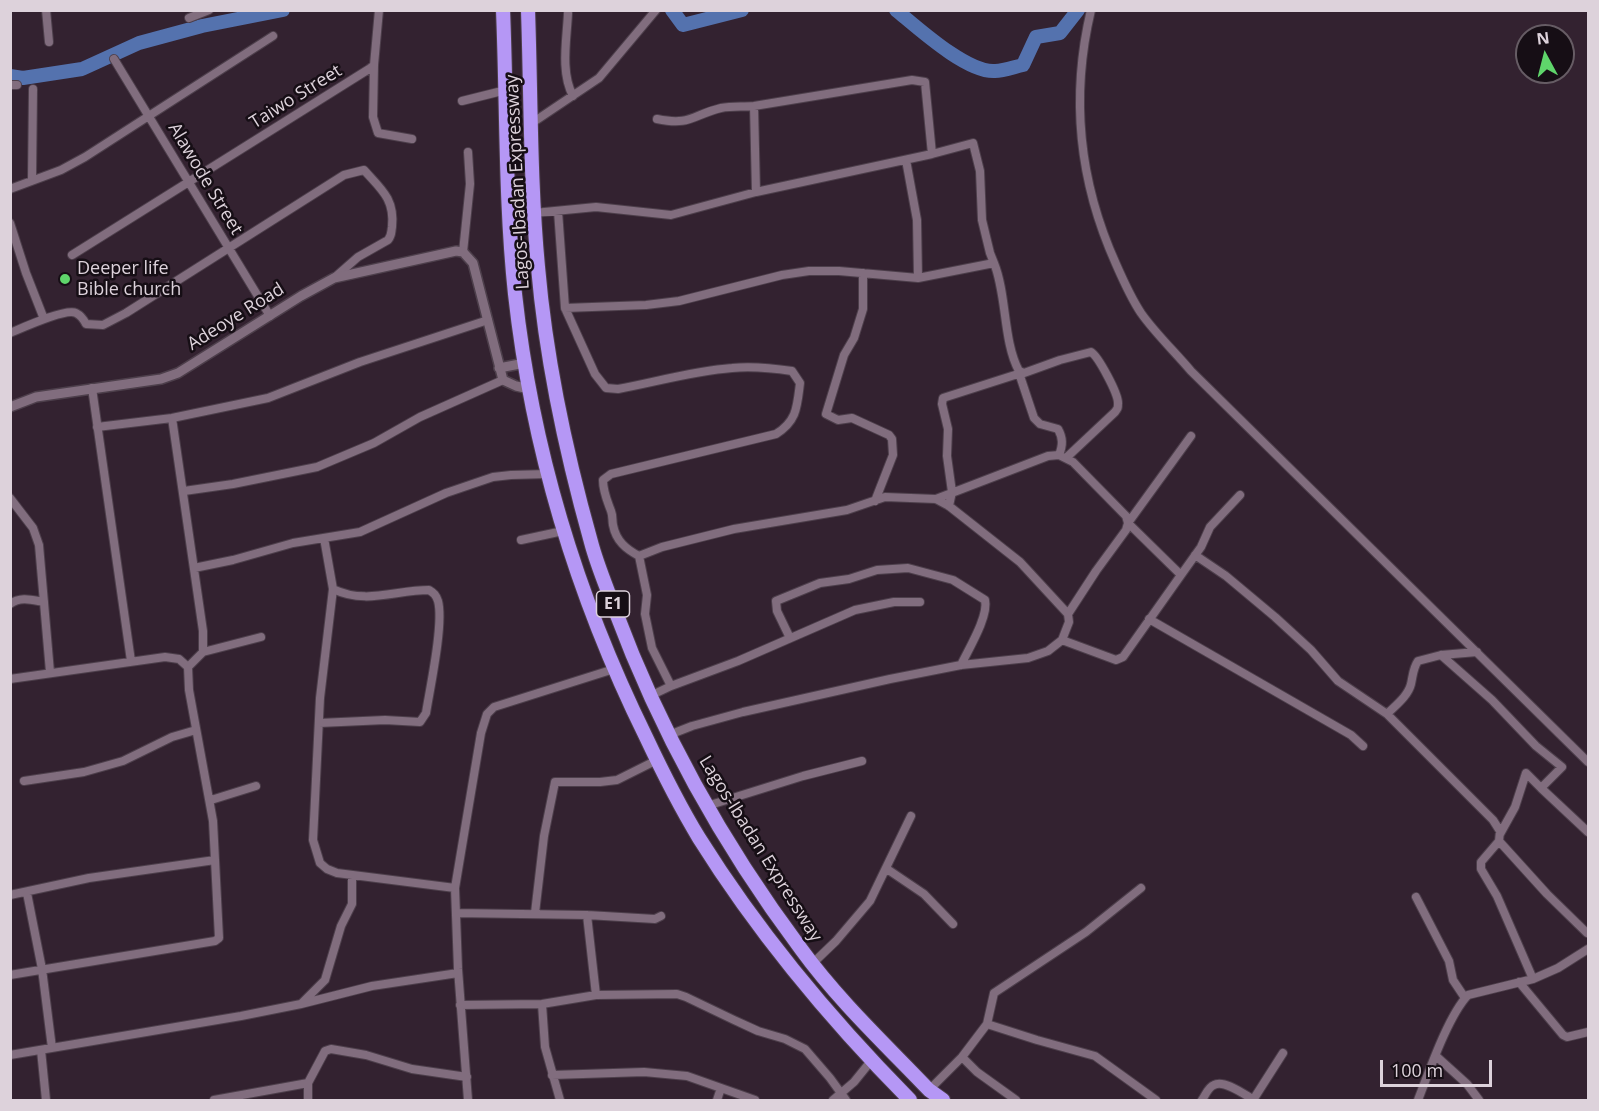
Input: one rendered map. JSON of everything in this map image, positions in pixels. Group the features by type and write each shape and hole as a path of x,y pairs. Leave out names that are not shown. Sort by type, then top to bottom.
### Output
{"highway":[{"name":"Lagos-Ibadan Expressway","path":"503,10 513,269 525,363 548,474 563,531 589,607 614,669 657,760 698,836 743,904 839,1027 910,1101"},
{"name":"Lagos-Ibadan Expressway","path":"528,10 534,213 541,291 559,412 591,544 631,653 669,735 707,806 784,926 812,964 929,1090 943,1101"}],"street":[{"path":"46,10 49,42"},
{"path":"189,18 209,10"},
{"path":"379,10 372,109 378,134 412,140"},
{"path":"532,123 599,78 656,10"},
{"path":"1091,10 1084,40 1081,76 1079,118 1082,144 1089,185 1102,234 1141,313 1191,371 1588,762"},
{"path":"568,13 566,68 569,88 573,96"},
{"path":"10,189 61,170 85,157 273,36"},
{"name":"Alawode Street","path":"114,59 270,316"},
{"name":"Taiwo Street","path":"72,255 374,64"},
{"path":"657,119 682,122 718,109 754,106 908,80 925,82 932,154"},
{"path":"32,180 33,89"},
{"path":"462,101 506,90"},
{"path":"754,106 756,192"},
{"path":"534,213 596,207 671,215 756,192 906,160 973,143 980,171 982,220 1001,281 1012,351 1034,418 1040,424 1058,429 1061,435 1063,456"},
{"path":"468,152 470,184 463,252 473,264 503,380 529,389"},
{"path":"906,160 917,220 918,278"},
{"path":"10,333 44,319 73,312 86,324 103,325 126,313 344,175 364,170 389,196 394,217 392,235 388,240 348,264 334,278"},
{"path":"558,211 565,308 594,374 606,388 618,389 732,368 762,367 792,370 800,383 795,416 787,427 776,434 611,474 603,480 603,491 612,515 614,529 618,539 627,550 639,556 662,547 734,529 847,510 885,497 936,499 949,506 1020,562 1068,614 1069,622 1062,640 1048,651 1028,657 961,665 742,712 669,735"},
{"path":"10,223 44,319"},
{"name":"Adeoye Road","path":"10,408 36,397 161,379 178,373 334,278 450,252 463,252"},
{"path":"565,308 646,306 679,301 782,275 809,271 838,271 918,278 994,262"},
{"path":"863,273 863,309 854,338 844,355 826,414 838,420 852,418 889,435 892,439 893,455 875,501"},
{"path":"98,427 172,417 268,398 360,362 488,321"},
{"path":"936,499 952,492 1040,459 1063,456 1117,409 1117,397 1093,353 1087,352 943,398 942,404 948,429 947,456 952,492 949,506"},
{"path":"499,369 525,363"},
{"path":"184,491 233,484 316,467 374,443 420,417 503,380"},
{"path":"92,388 131,661"},
{"path":"172,417 203,631 203,652"},
{"path":"1068,614 1126,531 1128,523 1191,436"},
{"path":"1063,456 1072,462 1126,516 1128,523 1181,575"},
{"path":"194,568 293,543 360,532 446,493 477,482 511,475 548,474"},
{"path":"1062,640 1116,660 1123,657 1202,547 1210,527 1240,495"},
{"path":"10,498 33,528 39,544 50,672"},
{"path":"521,540 563,531"},
{"path":"324,538 333,589 319,723 314,830 316,855 327,869 352,875 455,888"},
{"path":"1195,555 1226,576 1275,616 1311,650 1338,681 1387,714 1471,797 1492,820 1499,837 1547,894 1588,931 1588,949 1558,968 1533,979 1471,993 1465,998 1436,1056 1418,1101"},
{"path":"639,556 647,595 645,614 652,648 671,686"},
{"path":"790,638 775,606 776,601 820,583 849,579 877,570 908,568 953,580 985,600 987,606 961,665"},
{"path":"319,723 385,720 420,722 426,712 437,638 439,607 436,596 429,590 408,590 384,596 356,597 333,589"},
{"path":"10,604 23,599 44,602"},
{"path":"650,696 866,606 894,602 920,602"},
{"path":"1149,620 1351,735 1363,746"},
{"path":"188,667 203,652 261,637"},
{"path":"1387,714 1405,696 1411,686 1418,661 1441,655 1477,652"},
{"path":"1441,655 1492,700 1536,746 1562,767 1541,788"},
{"path":"10,679 131,661 174,658 188,667 189,690 211,800 219,938 215,941 10,975"},
{"path":"468,1101 458,974 455,888 481,733 490,709 614,669"},
{"path":"24,781 84,772 123,761 172,737 196,730"},
{"path":"536,914 544,836 555,782 617,780 657,760"},
{"path":"707,806 803,776 862,761"},
{"path":"1533,979 1497,896 1481,869 1481,862 1499,837 1515,807 1526,773 1588,832"},
{"path":"211,800 256,786"},
{"path":"812,964 836,941 870,901 911,816"},
{"path":"10,896 88,878 215,860"},
{"path":"887,869 924,894 953,924"},
{"path":"301,1004 325,980 341,926 352,904 352,875"},
{"path":"929,1090 962,1057 987,1024 994,993 1086,932 1141,888"},
{"path":"27,893 42,969 52,1048"},
{"path":"1416,897 1449,961 1453,980 1465,998"},
{"path":"456,913 587,915 655,919 661,916"},
{"path":"587,915 596,995"},
{"path":"10,1055 301,1004 372,986 458,974"},
{"path":"1519,982 1563,1035 1567,1037 1588,1032"},
{"path":"460,1005 542,1004 596,995 668,993 686,996 758,1031 785,1038 805,1049 830,1078 840,1099 871,1061"},
{"path":"542,1004 544,1047 560,1101"},
{"path":"987,1024 1095,1056 1156,1101"},
{"path":"308,1101 308,1083 325,1050 330,1049 366,1055 412,1069 467,1077"},
{"path":"41,1050 46,1101"},
{"path":"1202,1101 1215,1084 1223,1084 1253,1100 1283,1053"},
{"path":"1436,1056 1467,1084 1479,1101"},
{"path":"962,1057 977,1072 1016,1101"},
{"path":"552,1075 644,1072 687,1076 752,1100"},
{"path":"214,1101 308,1083"},
{"path":"717,1101 721,1088"}],"waterway":[{"path":"10,76 23,78 82,69 139,43 202,26 283,10"},
{"path":"672,10 683,25 742,10"},
{"path":"896,10 957,57 984,70 995,71 1023,65 1036,37 1060,33 1078,10"}],"place":[{"name":"Deeper life Bible church","path":"65,279"}]}
